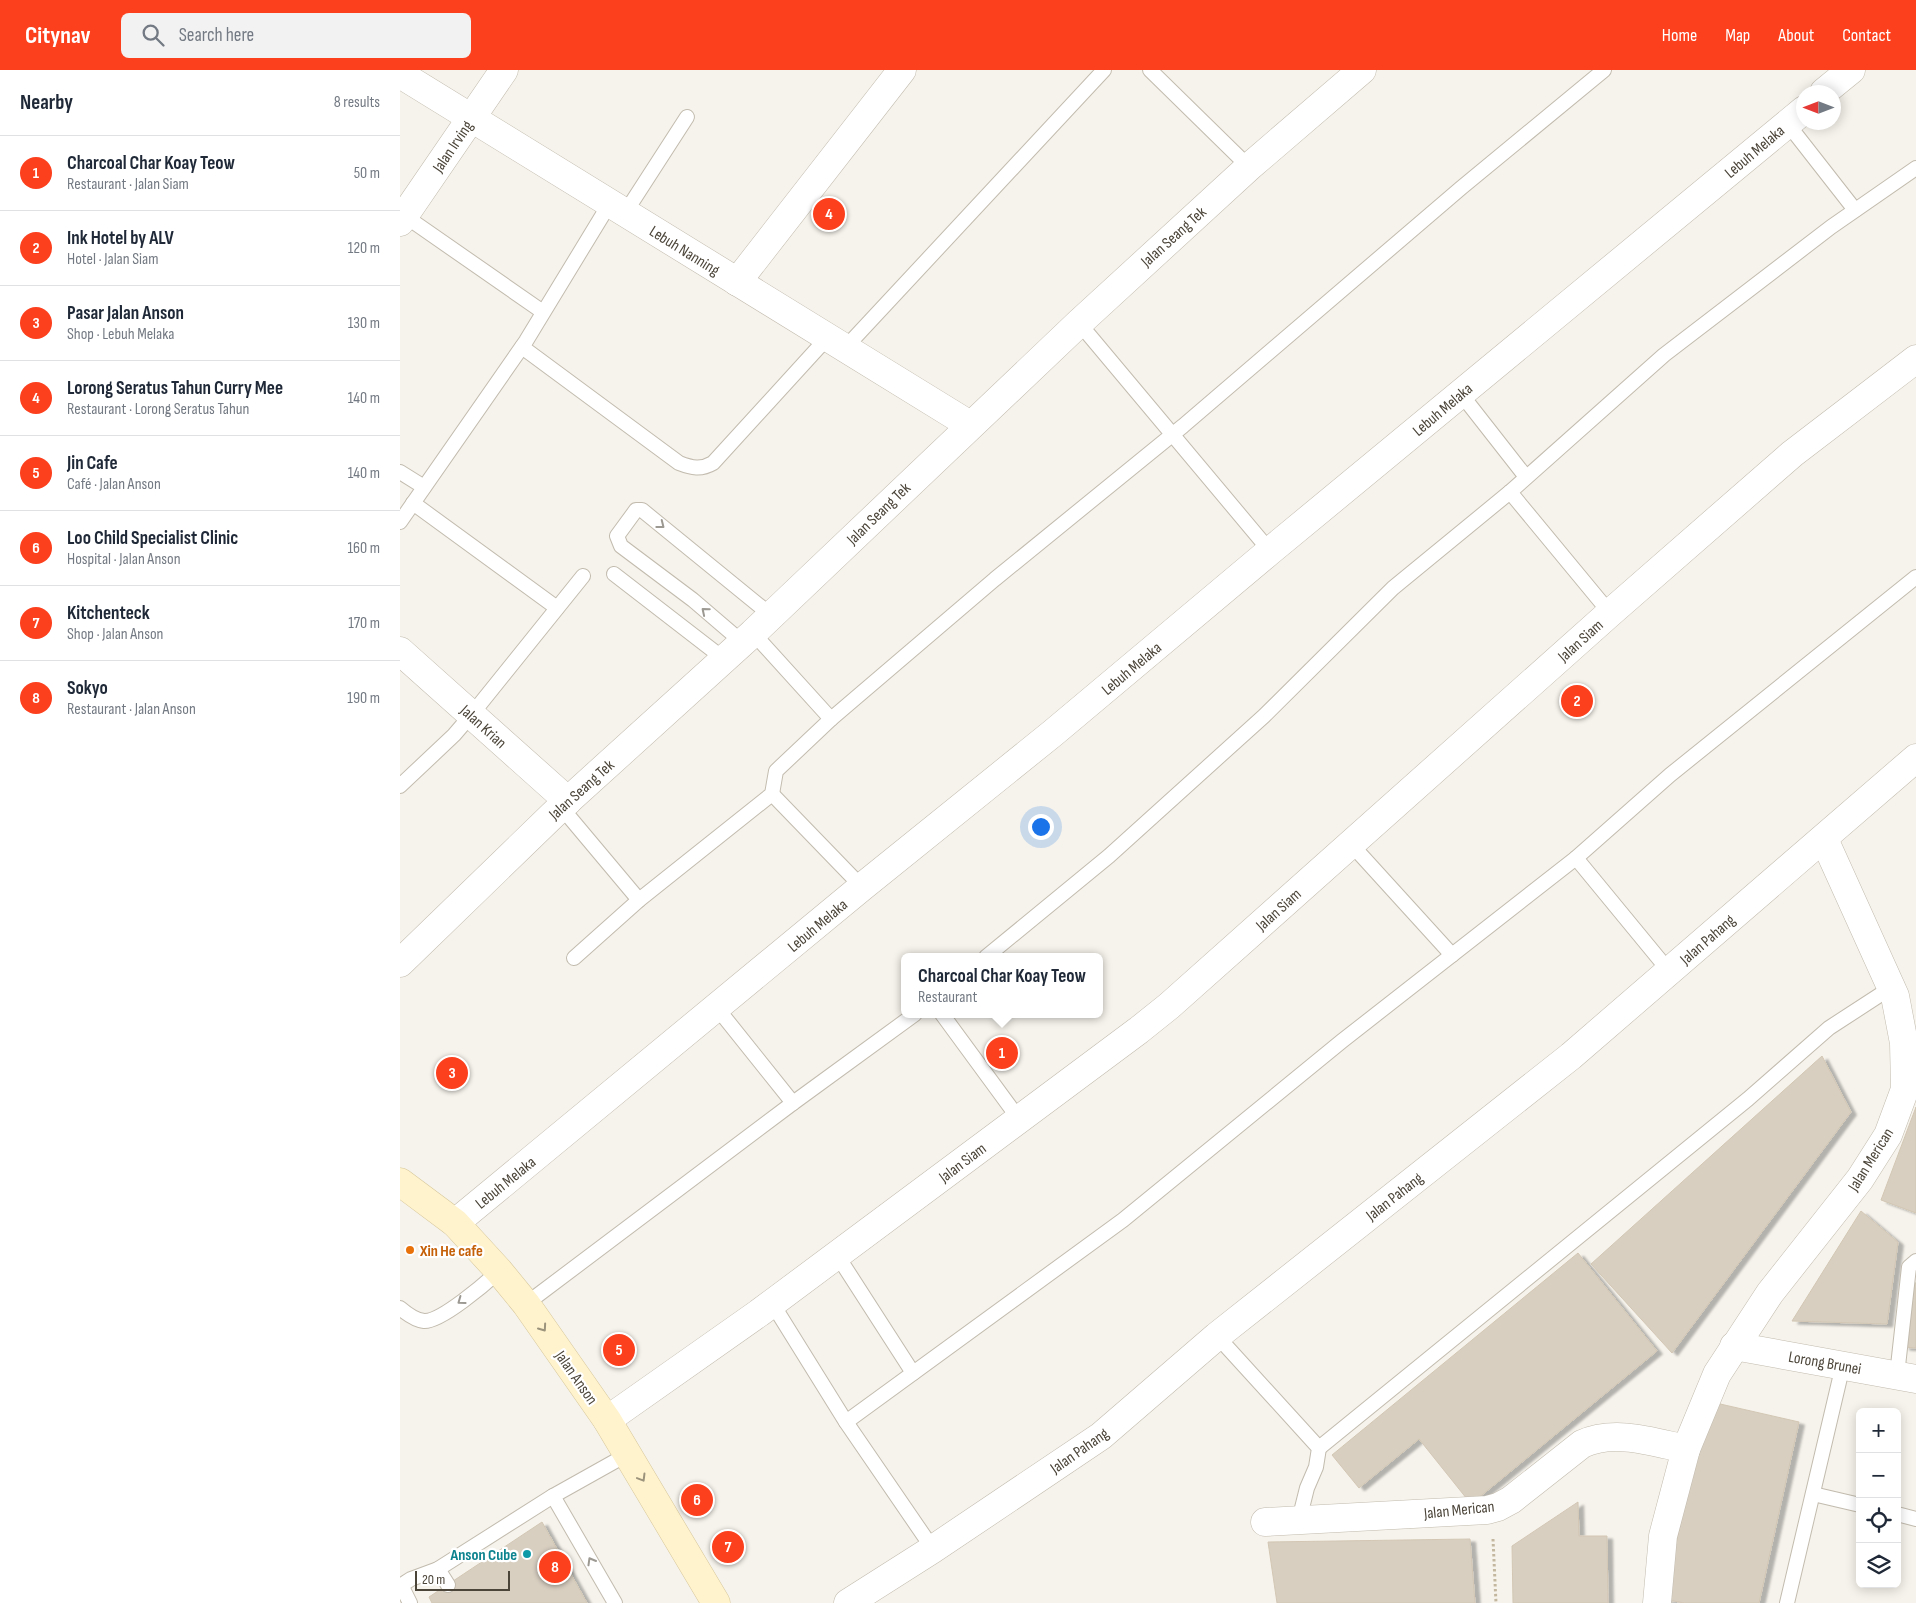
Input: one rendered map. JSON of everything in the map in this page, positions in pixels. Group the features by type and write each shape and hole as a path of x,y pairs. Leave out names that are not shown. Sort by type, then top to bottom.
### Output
{"main road":[{"name":"Jalan Anson","path":"400,1182 455,1223 499,1270 526,1304 607,1420 716,1603"}],"street":[{"name":"Jalan Irving","path":"402,219 504,70"},
{"path":"737,282 902,70"},
{"name":"Jalan Seang Tek","path":"400,962 565,804 748,638 1078,323 1249,167 1362,70"},
{"path":"1833,85 1851,70"},
{"name":"Lebuh Nanning","path":"400,74 970,425"},
{"name":"Lebuh Melaka","path":"455,1223 862,887 1053,733 1795,116"},
{"name":"Jalan Siam","path":"607,1420 772,1303 1169,1006 1792,454 1916,359"},
{"name":"Jalan Krian","path":"400,651 472,714 565,804"},
{"name":"Jalan Pahang","path":"848,1603 933,1549 1101,1436 1217,1336 1571,1056 1916,758"},
{"name":"Jalan Merican","path":"1657,1603 1664,1536 1686,1449 1717,1374 1770,1293 1860,1179 1888,1135 1905,1089 1901,990 1824,839"},
{"name":"Lorong Brunei","path":"1734,1346 1906,1377"},
{"name":"Jalan Merican","path":"1266,1522 1498,1507 1511,1500 1582,1444 1590,1440 1631,1437 1686,1449"}],"lane":[{"path":"522,347 679,463 692,468 704,468 713,463 836,343 1104,70"},
{"path":"1150,70 1249,167"},
{"path":"574,958 639,900 772,794 776,771 831,720 995,579 1172,434 1461,188 1604,70"},
{"path":"1795,116 1855,210"},
{"path":"400,522 522,347 543,312 617,208 687,117"},
{"path":"991,953 1109,856 1264,716 1393,588 1510,492 1664,355 1855,210 1916,168"},
{"path":"402,219 543,312"},
{"path":"1078,323 1270,551"},
{"path":"1461,394 1526,477"},
{"path":"400,472 424,487"},
{"path":"1510,492 1610,614"},
{"path":"414,503 557,608"},
{"path":"748,638 621,546 617,536 636,510 642,510 748,638 831,720"},
{"path":"614,574 748,638"},
{"path":"400,786 454,735 583,576"},
{"path":"846,1422 1123,1220 1342,1041 1576,858 1670,775 1916,577"},
{"path":"772,794 862,887"},
{"path":"565,804 639,900"},
{"path":"1351,844 1452,955"},
{"path":"1576,858 1669,971"},
{"path":"1299,1520 1307,1488 1316,1467 1319,1448 1748,1100 1829,1028 1901,990"},
{"path":"717,1008 793,1103"},
{"path":"526,1304 793,1103 910,1018"},
{"path":"945,1018 1019,1119"},
{"path":"837,1255 913,1373"},
{"path":"1906,1377 1909,1267 1916,1261"},
{"path":"400,1308 410,1316 424,1321 438,1318 482,1286 499,1270"},
{"path":"772,1303 846,1422 933,1549"},
{"path":"1217,1336 1319,1448"},
{"path":"1786,1603 1843,1365"},
{"path":"410,1603 400,1586 411,1579 438,1569 553,1496 628,1454"},
{"path":"1813,1494 1856,1504"},
{"path":"553,1496 615,1603"},
{"path":"1901,1515 1916,1519"},
{"path":"438,1569 448,1585"}],"path":[{"path":"1492,1508 1496,1603"}],"building":[{"path":"1822,1056 1851,1112 1672,1353 1591,1264"},
{"path":"1916,1107 1916,1213 1881,1200"},
{"path":"1861,1211 1898,1242 1887,1324 1792,1321"},
{"path":"1578,1253 1657,1351 1471,1504 1419,1439 1359,1488 1332,1455"},
{"path":"1910,1282 1916,1283 1916,1348 1904,1347"},
{"path":"1707,1401 1799,1422 1759,1603 1684,1603 1664,1599"},
{"path":"1578,1502 1579,1536 1607,1536 1608,1603 1513,1603 1512,1546"},
{"name":"Anson Cube","path":"542,1522 587,1603 432,1603 429,1597"},
{"path":"1470,1539 1475,1603 1277,1603 1268,1542"}],"place":[{"name":"Lorong Seratus Tahun Curry Mee","path":"829,214"},
{"name":"Ink Hotel by ALV","path":"1577,701"},
{"name":"Charcoal Char Koay Teow","path":"1002,1053"},
{"name":"Pasar Jalan Anson","path":"452,1073"},
{"name":"Xin He cafe","path":"410,1250"},
{"name":"Jin Cafe","path":"619,1350"},
{"name":"Loo Child Specialist Clinic","path":"697,1500"},
{"name":"Kitchenteck","path":"728,1547"},
{"name":"Anson Cube","path":"527,1554"},
{"name":"Sokyo","path":"555,1567"}]}
